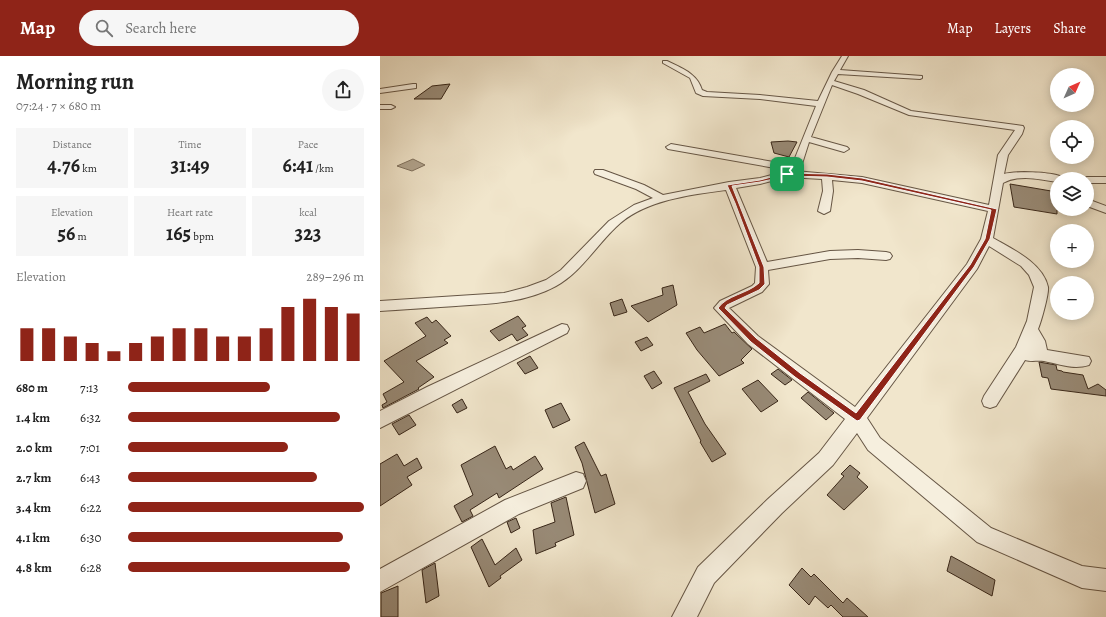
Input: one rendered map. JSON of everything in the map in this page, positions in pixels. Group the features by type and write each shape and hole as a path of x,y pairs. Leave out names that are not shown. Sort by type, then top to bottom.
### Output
{"street":[{"path":"380,306 504,298 531,291 566,273 613,223 627,213 661,198 672,195 760,181 790,171 797,164 806,138 832,77 845,56"},
{"path":"665,62 692,77 697,84 699,91 706,94 760,97 821,104"},
{"path":"832,77 920,77"},
{"path":"684,617 706,575 775,506 826,459 972,266 987,239 994,209 1003,154 1018,134 1020,128 909,113 861,92 832,77"},
{"path":"380,91 413,86"},
{"path":"380,107 391,107"},
{"path":"806,138 844,149"},
{"path":"671,147 790,171 862,180 994,209"},
{"path":"599,172 640,187 661,198"},
{"path":"998,182 1009,176 1030,175 1050,178"},
{"path":"824,211 828,191 827,176"},
{"path":"1094,180 1106,180"},
{"path":"729,185 762,267 762,284 725,304 721,308 753,340 857,418 874,444 917,482 984,535 1082,577 1106,580"},
{"path":"1094,205 1106,210"},
{"path":"987,239 1026,263 1035,274 1041,287 1034,321 1023,349 990,401"},
{"path":"762,267 787,264 830,255 858,254 886,256"},
{"path":"380,420 433,392 562,329"},
{"path":"1031,330 1038,343 1039,353"},
{"path":"1023,349 1029,354 1036,356 1039,353 1055,359 1083,361"},
{"path":"380,581 512,507 576,481"}],"shaded area":[{"path":"413,159 425,165 412,171 397,166"}],"building":[{"path":"450,84 441,99 414,99 432,86"},
{"path":"771,142 797,142 789,157 774,153"},
{"path":"1010,184 1050,191 1050,213 1014,207"},
{"path":"673,285 677,305 648,322 631,306 663,295 662,288"},
{"path":"622,299 627,312 614,316 610,303"},
{"path":"518,316 526,326 522,328 528,335 517,341 512,334 499,341 490,331"},
{"path":"427,317 432,323 436,320 451,336 444,340 448,343 416,361 434,377 418,388 419,389 383,408 382,405 387,402 383,394 404,382 384,361 426,336 415,323"},
{"path":"725,324 732,333 734,332 752,349 741,360 744,363 719,376 697,350 686,333 700,327 704,333"},
{"path":"647,337 653,345 641,351 635,342"},
{"path":"530,356 538,368 525,374 517,363"},
{"path":"1039,362 1056,365 1057,370 1063,372 1083,375 1088,389 1098,384 1106,390 1106,396 1051,389 1048,378 1042,377"},
{"path":"778,369 792,380 785,385 771,374"},
{"path":"654,371 662,383 652,389 644,376"},
{"path":"706,374 710,381 688,392 705,424 726,454 712,462 700,442 701,441 674,388"},
{"path":"758,380 778,401 761,412 742,389"},
{"path":"808,392 834,413 826,420 801,398"},
{"path":"462,399 467,408 457,413 452,405"},
{"path":"561,403 570,420 553,428 545,410"},
{"path":"409,415 416,425 399,435 392,424"},
{"path":"584,442 601,476 606,474 615,504 595,513 582,463 575,447"},
{"path":"495,446 506,469 511,466 513,470 535,456 543,469 499,498 497,493 470,510 473,516 462,522 454,506 473,495 461,465"},
{"path":"397,454 404,466 417,458 422,468 407,477 412,485 380,506 380,464"},
{"path":"850,465 860,473 857,477 868,487 844,510 827,495 844,476 841,474"},
{"path":"566,497 574,535 555,543 556,546 536,554 533,530 555,522 551,503"},
{"path":"516,518 520,528 511,533 507,522"},
{"path":"482,539 495,565 516,548 522,560 500,576 501,578 489,587 471,547"},
{"path":"951,556 995,580 992,596 947,571"},
{"path":"435,563 439,596 426,603 422,570"},
{"path":"802,568 811,577 814,574 843,603 847,598 868,617 843,617 831,605 828,608 815,596 809,605 789,585"},
{"path":"398,586 398,617 381,617 381,593"}],"route":[{"path":"787,174 862,180 994,209 987,239 972,266 857,418 753,340 721,308 725,304 756,289 762,284 762,267 729,185 760,181 787,174"}]}
